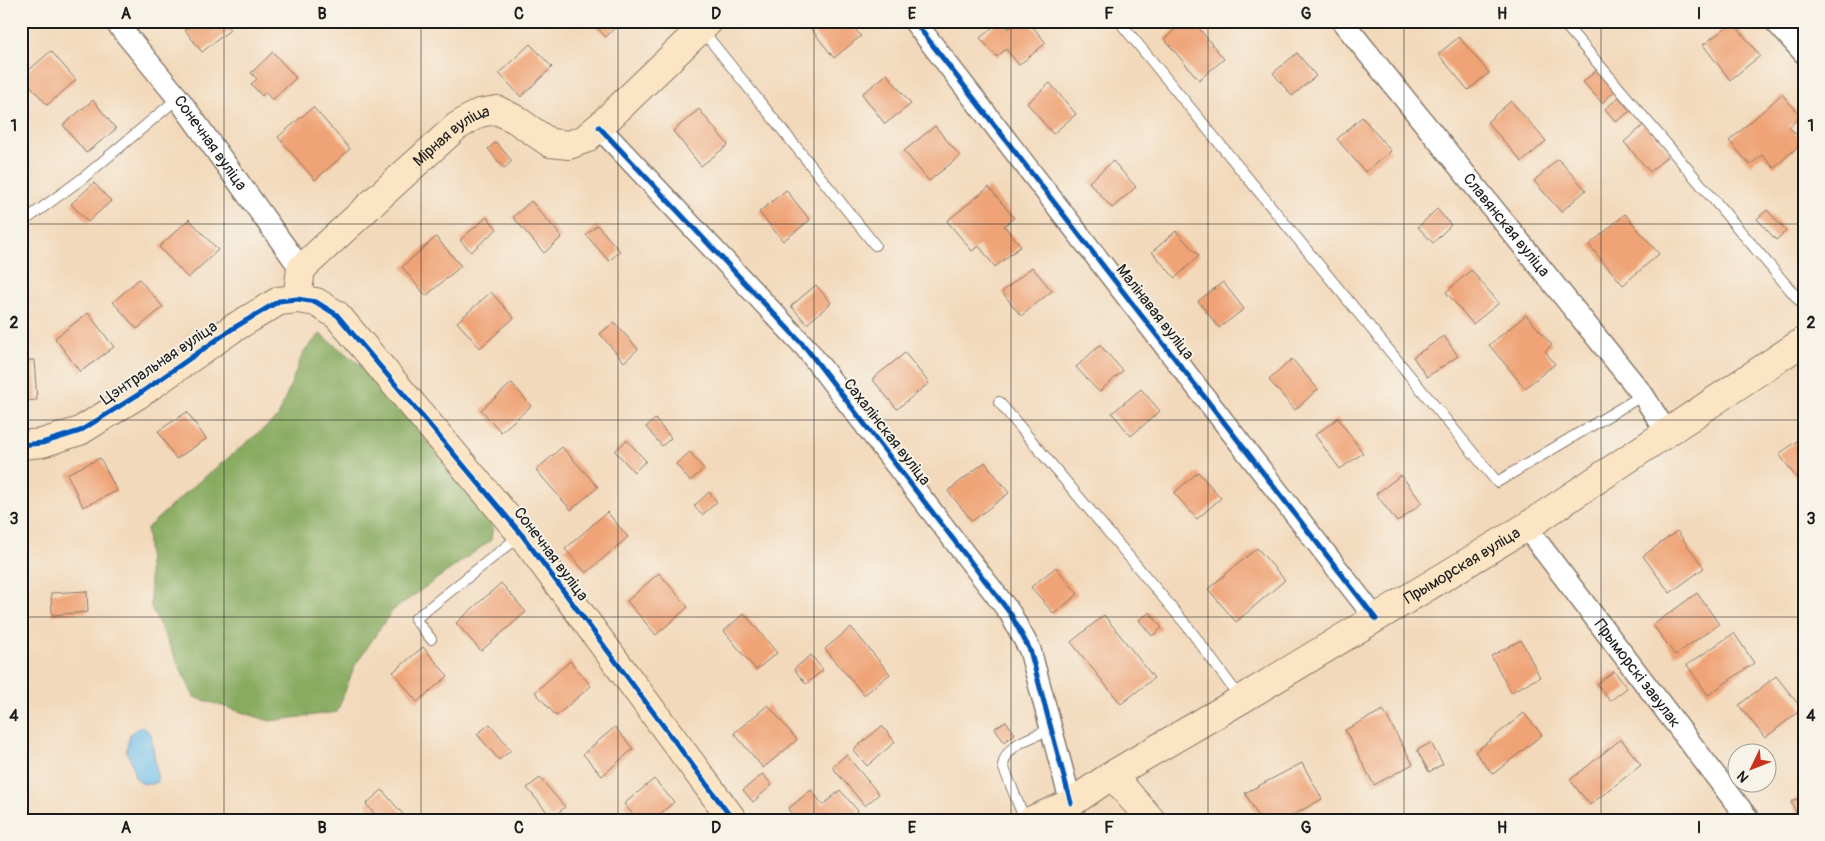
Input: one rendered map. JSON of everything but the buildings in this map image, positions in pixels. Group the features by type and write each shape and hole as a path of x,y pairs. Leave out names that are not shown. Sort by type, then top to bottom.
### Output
{"street":[{"name":"Сонечная вуліца","path":"115,21 178,98 301,269"},
{"name":"Малінавая вуліца","path":"914,21 1376,618"},
{"name":"Славянская вуліца","path":"1342,21 1643,395 1667,433"},
{"path":"1775,21 1804,53"},
{"name":"Мірная вуліца","path":"301,269 456,128 479,113 497,110 515,119 550,142 569,145 585,139 705,25"},
{"name":"Сахалінская вуліца","path":"599,127 806,348 1010,613 1030,650 1071,803"},
{"path":"301,269 303,300"},
{"name":"Сонечная вуліца","path":"303,300 316,302 337,315 522,535 733,820"},
{"name":"Цэнтральная вуліца","path":"21,444 42,443 80,431 139,394 232,329 279,302 303,300"},
{"name":"Прыморская вуліца","path":"1032,820 1071,803 1112,775 1242,699 1526,527 1804,341"},
{"name":"Прыморскі завулак","path":"1526,527 1749,820"},
{"path":"1112,775 1151,820"}],"lane":[{"path":"1119,21 1496,482 1643,395"},
{"path":"1562,21 1804,306"},
{"path":"705,25 875,245"},
{"path":"21,221 31,216 82,178 178,98"},
{"path":"999,402 1188,627 1242,699"},
{"path":"431,639 415,619 522,535"},
{"path":"1025,820 1003,766 1004,756 1010,748 1052,728"}],"green space":[{"path":"320,334 375,376 493,525 491,540 392,611 355,665 337,712 270,721 194,697 151,607 147,528 189,490 278,417 303,353"}],"water":[{"path":"142,726 151,734 158,782 150,784 141,783 135,777 132,763 126,751 130,734"}],"cycle path":[{"path":"914,21 1376,619"},
{"path":"599,127 806,348 1010,613 1030,650 1071,803"},
{"path":"21,445 42,443 80,431 139,394 232,329 279,301 297,299 316,302 337,315 522,535 733,820"}]}
